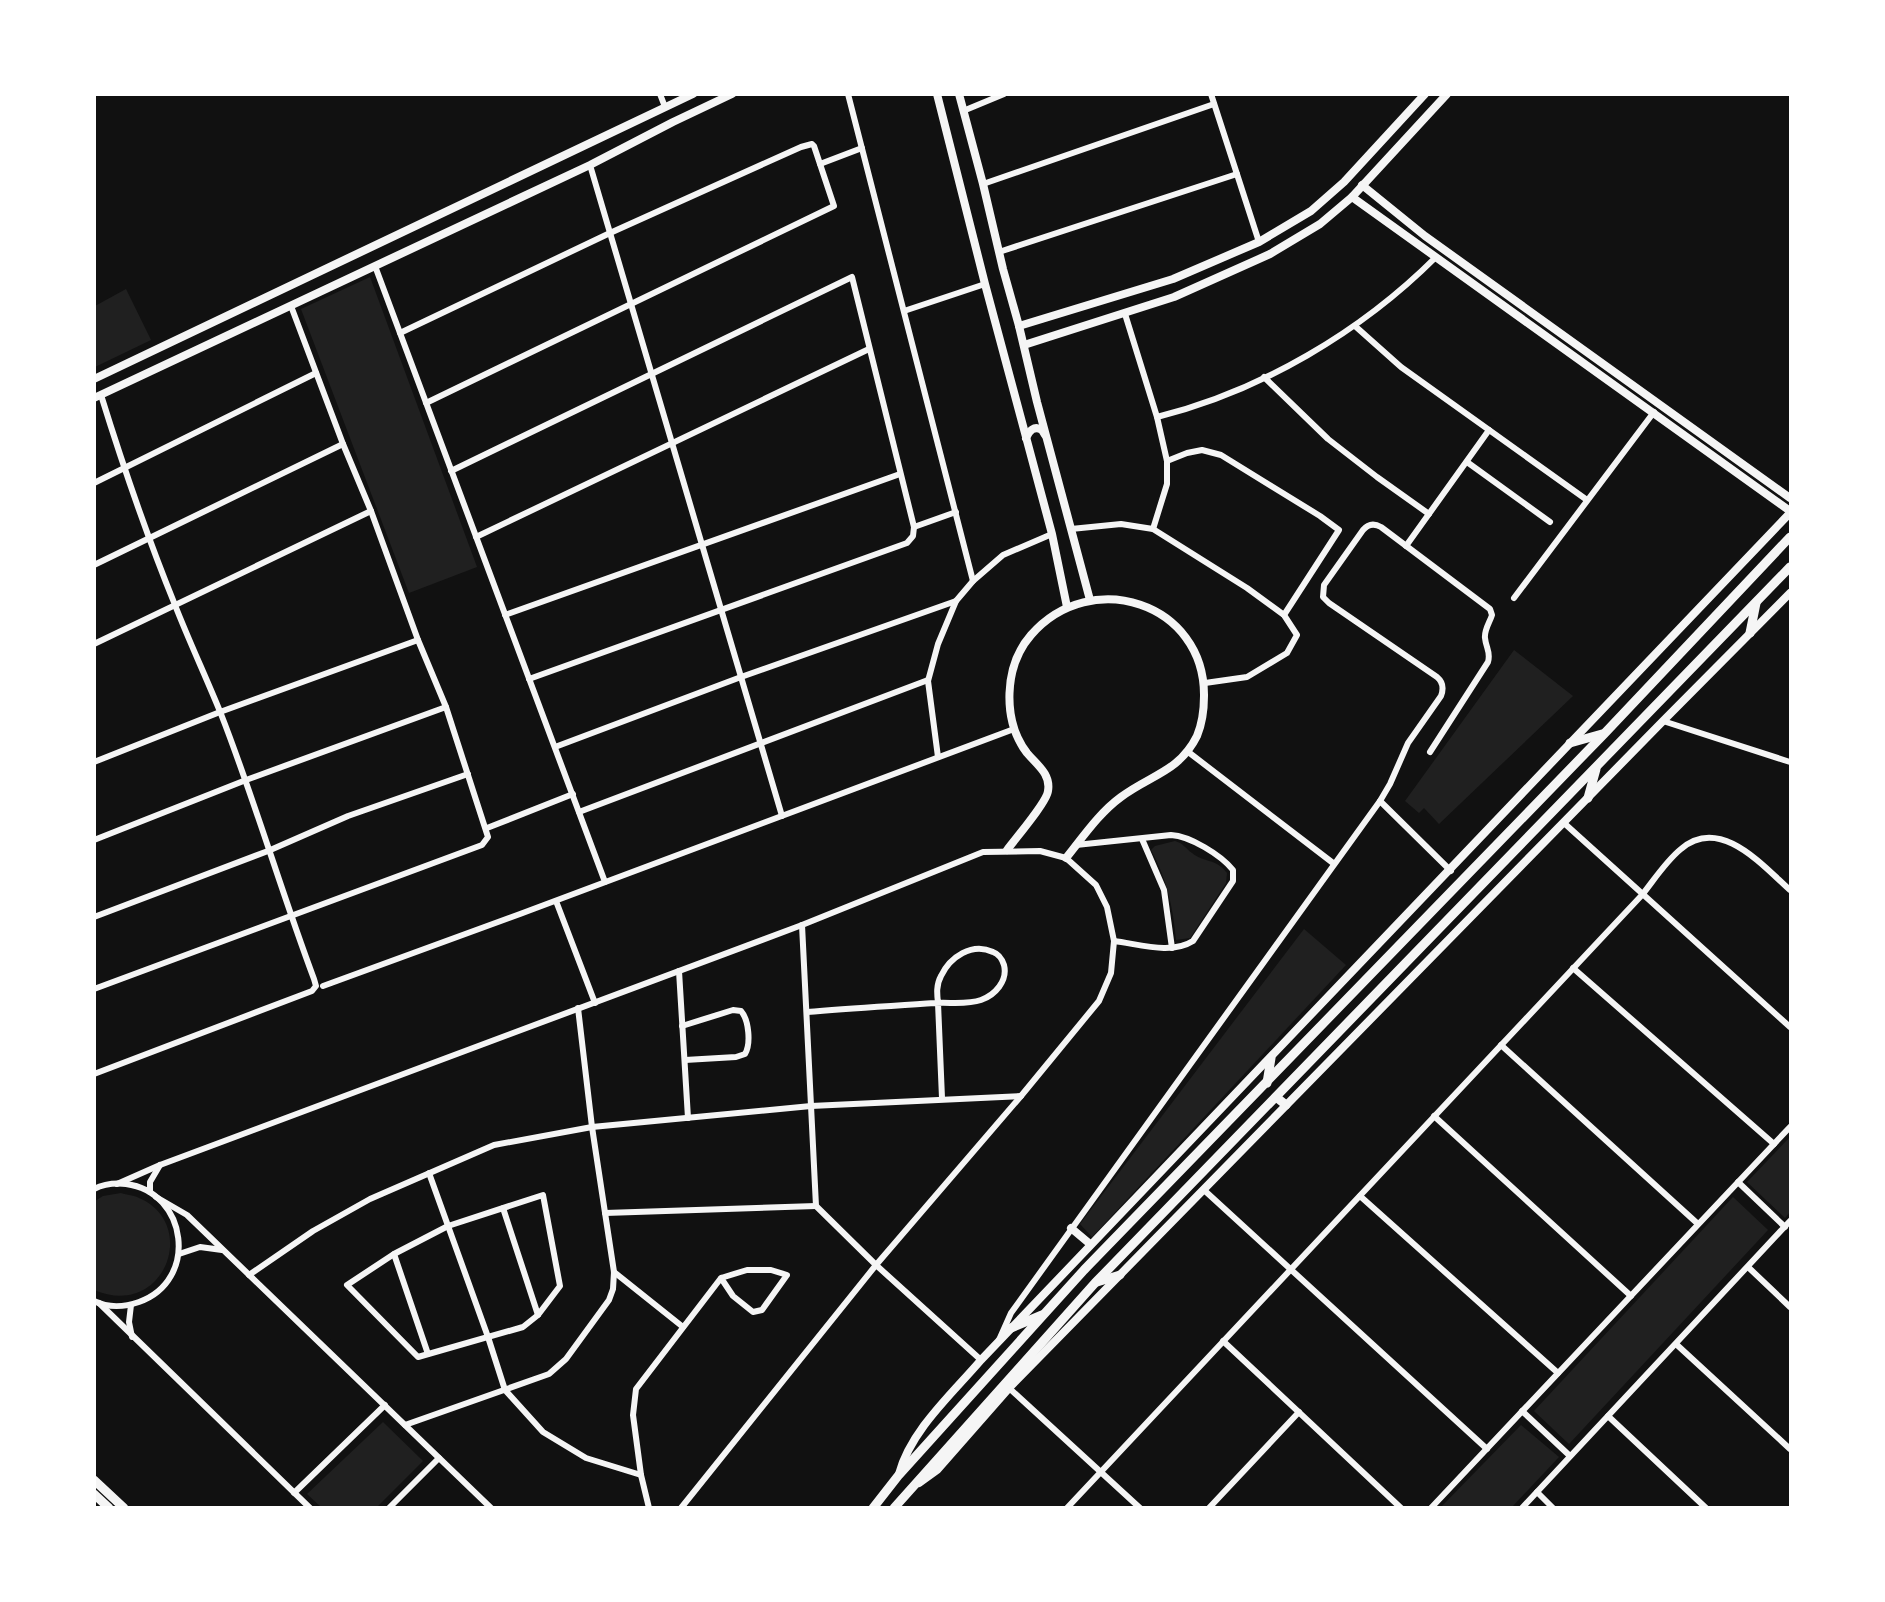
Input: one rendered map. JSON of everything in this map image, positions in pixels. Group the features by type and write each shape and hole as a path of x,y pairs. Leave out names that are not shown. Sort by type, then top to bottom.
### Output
{"highway":[{"path":"873,1508 898,1476 1084,1270 1604,734 1791,537"},
{"path":"894,1508 1095,1283 1791,567"},
{"path":"1750,633 1756,603"},
{"path":"1570,743 1604,734"},
{"path":"1588,798 1597,766"},
{"path":"1267,1083 1271,1058"},
{"path":"1276,1097 1286,1105"},
{"path":"1095,1283 1120,1275"},
{"path":"1011,1328 1044,1315"},
{"path":"94,1480 124,1508"},
{"path":"94,1494 109,1508"}],"main road":[{"path":"937,94 1052,534 1068,607"},
{"path":"959,94 1024,345 1036,402 1090,600"},
{"path":"1024,345 1150,306 1270,254 1320,224 1352,197 1447,94"},
{"path":"1019,326 1173,279 1259,242 1311,211 1344,182 1421,96"},
{"path":"1362,185 1425,236 1791,498"},
{"path":"898,1476 906,1453 919,1432 981,1360 1451,871 1791,512 1352,197"},
{"path":"1408,236 1414,233 1414,227"},
{"path":"1418,243 1419,237 1425,236"},
{"path":"1173,279 1169,281 1166,288 1174,297"},
{"path":"1146,288 1153,291 1156,297 1150,306"},
{"path":"1017,405 1030,410 1036,402"},
{"path":"1026,438 1030,430 1036,428 1042,430 1045,435"},
{"path":"911,1487 937,1470 1009,1388 1663,720 1791,593"},
{"path":"1007,850 1048,794 1048,782 1044,771 1026,752 1014,729 1009,705 1010,681 1017,657 1029,636 1047,619 1068,607 1090,600 1116,598 1142,604 1165,617 1184,635 1198,658 1205,683 1204,709 1197,734 1184,756 1163,773 1107,808 1066,858"},
{"path":"1071,1228 1090,1244"}],"street":[{"path":"660,94 673,122"},
{"path":"94,379 693,94"},
{"path":"94,1074 312,991 316,986 290,916 246,780 175,606 98,397 590,165 732,94"},
{"path":"848,94 973,580"},
{"path":"963,111 1004,94"},
{"path":"1211,94 1259,242"},
{"path":"983,184 1214,104"},
{"path":"400,333 610,233 807,144 814,146 834,206 426,403"},
{"path":"820,164 862,148"},
{"path":"590,165 782,816"},
{"path":"999,252 1237,174"},
{"path":"1157,417 1187,410 1264,377 1355,327 1397,294 1436,257"},
{"path":"375,266 605,882"},
{"path":"451,471 852,278 914,527 913,536 907,543 530,680"},
{"path":"904,311 985,284"},
{"path":"94,989 482,845 488,837 446,706 418,640 371,511 291,306"},
{"path":"1125,314 1157,417 1167,461 1167,484 1153,529"},
{"path":"1355,327 1401,367 1587,500"},
{"path":"167,345 165,354 172,361"},
{"path":"476,537 869,349"},
{"path":"142,356 149,364 148,373"},
{"path":"94,483 316,373"},
{"path":"1264,377 1294,409 1328,439 1429,514"},
{"path":"1514,598 1653,412"},
{"path":"1406,546 1489,430"},
{"path":"94,565 344,444"},
{"path":"1167,461 1202,450 1221,455 1339,530 1284,615"},
{"path":"1467,462 1550,522"},
{"path":"505,615 900,474"},
{"path":"94,644 371,511"},
{"path":"914,527 956,512"},
{"path":"1071,529 1121,524 1153,529 1247,588 1284,615 1297,635 1287,653 1247,677 1205,683"},
{"path":"999,1341 1011,1313 1333,863 1380,801 1408,743 1443,692 1442,683 1437,676 1323,597 1323,589 1363,530 1369,525 1377,525 1406,546 1490,609 1492,615 1485,632 1490,656 1488,662 1430,752"},
{"path":"938,757 928,680 938,644 956,600 973,580 1003,555 1052,534"},
{"path":"555,747 956,600"},
{"path":"94,762 220,712 418,640"},
{"path":"579,812 928,680"},
{"path":"94,840 246,780 446,706"},
{"path":"1663,720 1791,762"},
{"path":"323,986 1014,729"},
{"path":"1187,751 1333,863"},
{"path":"94,917 268,850 348,816 468,774"},
{"path":"486,828 573,794"},
{"path":"1380,801 1451,871"},
{"path":"1564,823 1791,1027"},
{"path":"1076,845 1171,835 1182,836 1226,860 1233,870 1233,881 1193,941 1185,946 1172,948 1114,941"},
{"path":"1067,1508 1642,895 1680,849 1702,838 1715,837 1731,842 1747,852 1791,890"},
{"path":"1142,839 1164,890 1172,948"},
{"path":"94,1189 117,1184 160,1165 802,925 983,852 1040,851 1066,858 1096,885 1107,907 1114,941 1111,973 1099,1001 876,1265 681,1508"},
{"path":"556,901 595,1003"},
{"path":"802,925 816,1206 876,1265 981,1360"},
{"path":"807,1012 938,1003 973,1002 989,996 1000,985 1005,971 1000,957 987,949 972,948 958,956 941,976 937,989 938,1003 942,1098"},
{"path":"1573,968 1774,1144"},
{"path":"679,971 688,1118"},
{"path":"405,1425 543,1378 561,1365 606,1305 613,1289 614,1272 592,1127 578,1008"},
{"path":"682,1026 733,1010 741,1011 747,1017 749,1048 745,1054 736,1057 685,1060"},
{"path":"1501,1044 1698,1224"},
{"path":"249,1275 313,1231 370,1199 494,1145 592,1127 811,1106 1021,1096"},
{"path":"1434,1116 1630,1296"},
{"path":"1431,1508 1791,1127"},
{"path":"150,1192 150,1182 160,1165"},
{"path":"429,1173 505,1390 543,1432 586,1458 641,1475"},
{"path":"1522,1508 1788,1224 1738,1182"},
{"path":"97,1302 115,1306 131,1305 145,1300 158,1292 168,1281 179,1254 179,1238 175,1222 167,1208 150,1192 139,1187 117,1184"},
{"path":"1204,1190 1487,1449"},
{"path":"543,1195 561,1286 538,1315 522,1327 418,1357 347,1285 394,1254 448,1226 503,1208 543,1195"},
{"path":"1360,1196 1558,1374"},
{"path":"156,1197 187,1215 491,1508"},
{"path":"605,1213 816,1206"},
{"path":"503,1208 538,1315"},
{"path":"179,1254 200,1247 223,1250"},
{"path":"394,1254 428,1354"},
{"path":"1748,1267 1791,1307"},
{"path":"649,1508 641,1475 633,1415 636,1389 721,1278 747,1270 771,1269 787,1275 762,1311 753,1312 733,1296 721,1278"},
{"path":"614,1272 683,1327"},
{"path":"97,1302 310,1508"},
{"path":"131,1305 129,1322 132,1337"},
{"path":"1223,1341 1401,1508"},
{"path":"1676,1344 1791,1449"},
{"path":"1009,1388 1140,1508"},
{"path":"294,1493 385,1405"},
{"path":"1522,1411 1570,1456"},
{"path":"1209,1508 1299,1412"},
{"path":"1608,1416 1706,1508"},
{"path":"388,1508 439,1458"},
{"path":"1537,1492 1553,1508"}],"shaded area":[{"path":"370,277 477,567 409,593 301,309"},
{"path":"126,289 151,340 95,367 95,306"},
{"path":"1514,650 1573,696 1439,824 1424,808 1419,813 1405,801"},
{"path":"1175,841 1196,856 1219,865 1227,873 1226,883 1190,938 1176,940 1168,894 1151,850 1155,846"},
{"path":"1304,929 1346,965 1092,1237 1080,1224"},
{"path":"1790,1137 1790,1212 1785,1218 1747,1182"},
{"path":"121,1193 137,1197 157,1211 168,1228 170,1246 166,1265 155,1281 139,1292 119,1296 94,1290 95,1201 103,1196"},
{"path":"1733,1197 1768,1230 1569,1444 1534,1411"},
{"path":"383,1422 423,1461 377,1507 321,1507 307,1494"},
{"path":"1521,1425 1559,1457 1512,1507 1441,1507"}]}
